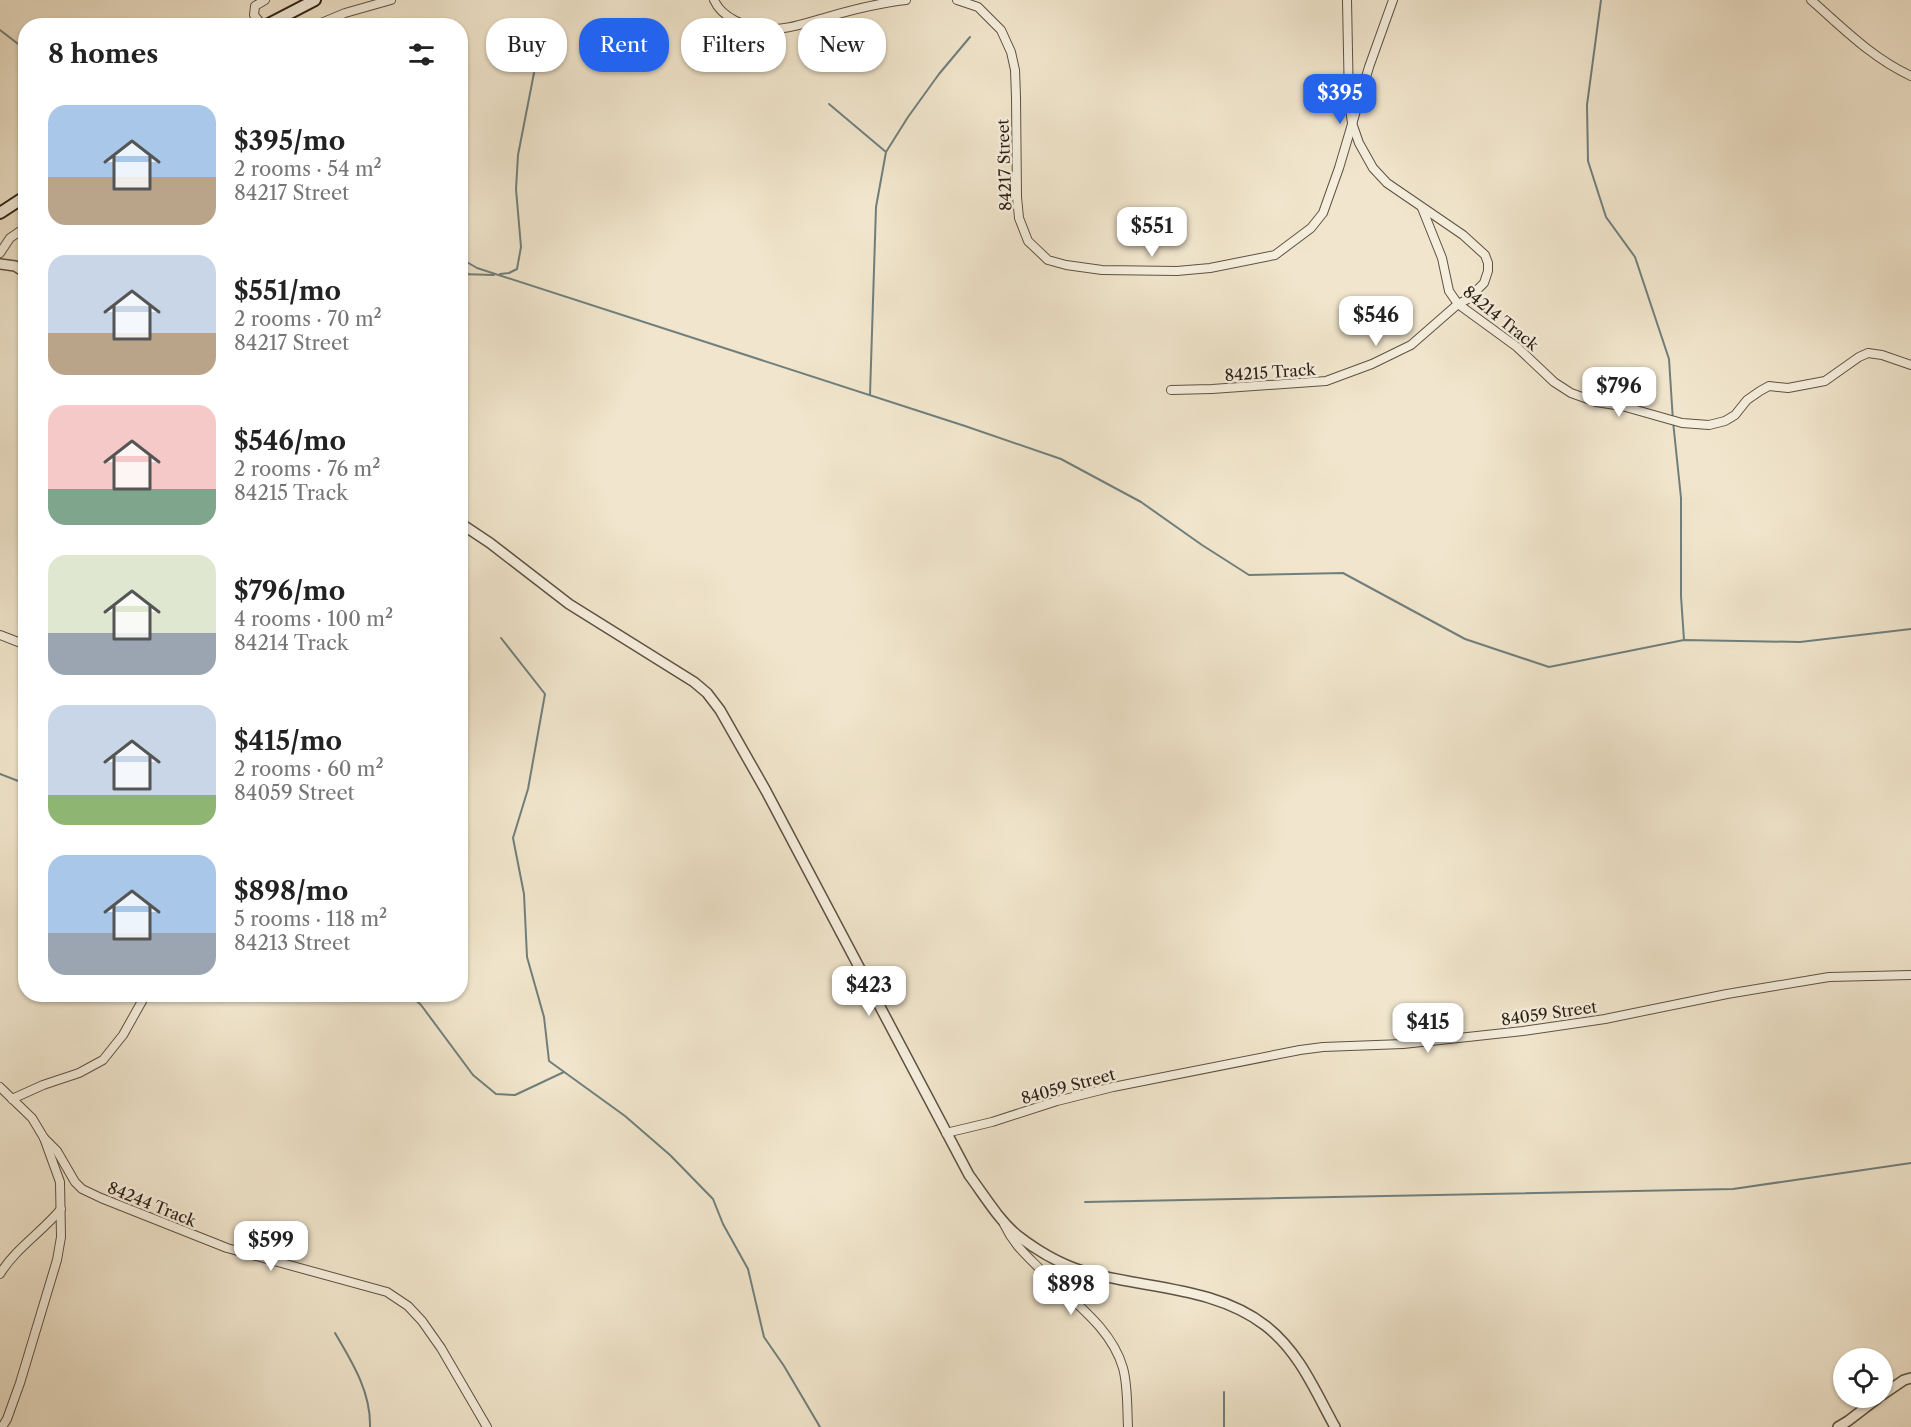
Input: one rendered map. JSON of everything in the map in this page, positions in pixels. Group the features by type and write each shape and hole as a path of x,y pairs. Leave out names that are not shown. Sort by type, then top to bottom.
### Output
{"main road":[{"path":"285,18 315,0"},
{"path":"0,213 18,201"}],"street":[{"path":"257,18 254,15 255,6 265,0"},
{"path":"333,18 391,0"},
{"path":"714,0 719,10 730,18 766,29 788,27 884,2 906,0"},
{"name":"84217 Street","path":"957,0 978,7 1001,30 1011,52 1015,70 1017,197 1019,218 1028,241 1048,260 1066,265 1102,270 1177,271 1210,268 1275,255 1311,228 1323,213 1369,67 1393,0"},
{"path":"1347,0 1349,103 1352,123 1359,143 1373,168 1387,183 1421,207"},
{"path":"1811,0 1868,51 1896,70 1911,76"},
{"name":"84215 Track","path":"1171,390 1326,381 1372,364 1411,345 1458,304 1468,299 1484,283 1488,271 1485,255 1463,236 1421,207"},
{"name":"84214 Track","path":"1421,207 1442,258 1449,291 1458,304 1517,347 1554,382 1571,393 1596,402 1622,406 1682,423 1709,425 1725,421 1735,415 1747,400 1760,390 1769,386 1788,388 1825,381 1868,353 1911,364"},
{"path":"0,253 10,238 18,232"},
{"path":"0,264 18,268"},
{"path":"468,528 569,604 694,682 707,693 720,710 766,791 969,1175 1016,1234 1058,1260 1092,1274 1197,1294 1227,1304 1252,1316 1268,1328 1299,1360 1335,1427"},
{"path":"0,635 18,642"},
{"name":"84059 Street","path":"946,1133 1113,1087 1300,1050 1403,1044 1523,1031 1605,1019 1727,994 1829,977 1911,975"},
{"path":"12,1099 79,1073 103,1060 123,1035 142,1002"},
{"path":"0,1087 32,1118 44,1138 60,1182 62,1237 20,1383 2,1427"},
{"name":"84244 Track","path":"44,1138 57,1150 75,1182 82,1189 101,1198 222,1246 363,1284 394,1296 408,1306 441,1348 487,1427"},
{"path":"0,1274 61,1209"},
{"path":"1001,1218 1012,1240 1058,1288 1092,1318 1112,1343 1123,1368 1128,1427"},
{"path":"1893,1388 1911,1378"},
{"path":"1838,1427 1865,1408"}],"waterway":[{"path":"1601,0 1587,105 1588,161 1606,217 1635,257 1669,359 1681,498 1681,596 1684,640"},
{"path":"0,30 18,44"},
{"path":"870,395 876,207 886,152 939,74 970,37"},
{"path":"500,274 517,269 521,247 516,189 518,155 534,73"},
{"path":"829,104 886,152"},
{"path":"468,263 477,268 1061,459 1141,502 1249,575 1343,573 1465,639 1549,667 1684,640 1800,642 1911,629"},
{"path":"468,274 494,275"},
{"path":"501,638 545,694 528,789 513,838 524,894 527,957 544,1017 549,1061 625,1116 670,1155 713,1199 723,1224 748,1269 764,1337 820,1427"},
{"path":"0,774 18,781"},
{"path":"418,1002 473,1075 496,1094 515,1095 564,1072"},
{"path":"1085,1202 1733,1189 1911,1163"},
{"path":"335,1333 354,1366 364,1390 370,1427"},
{"path":"1224,1392 1224,1427"}]}
